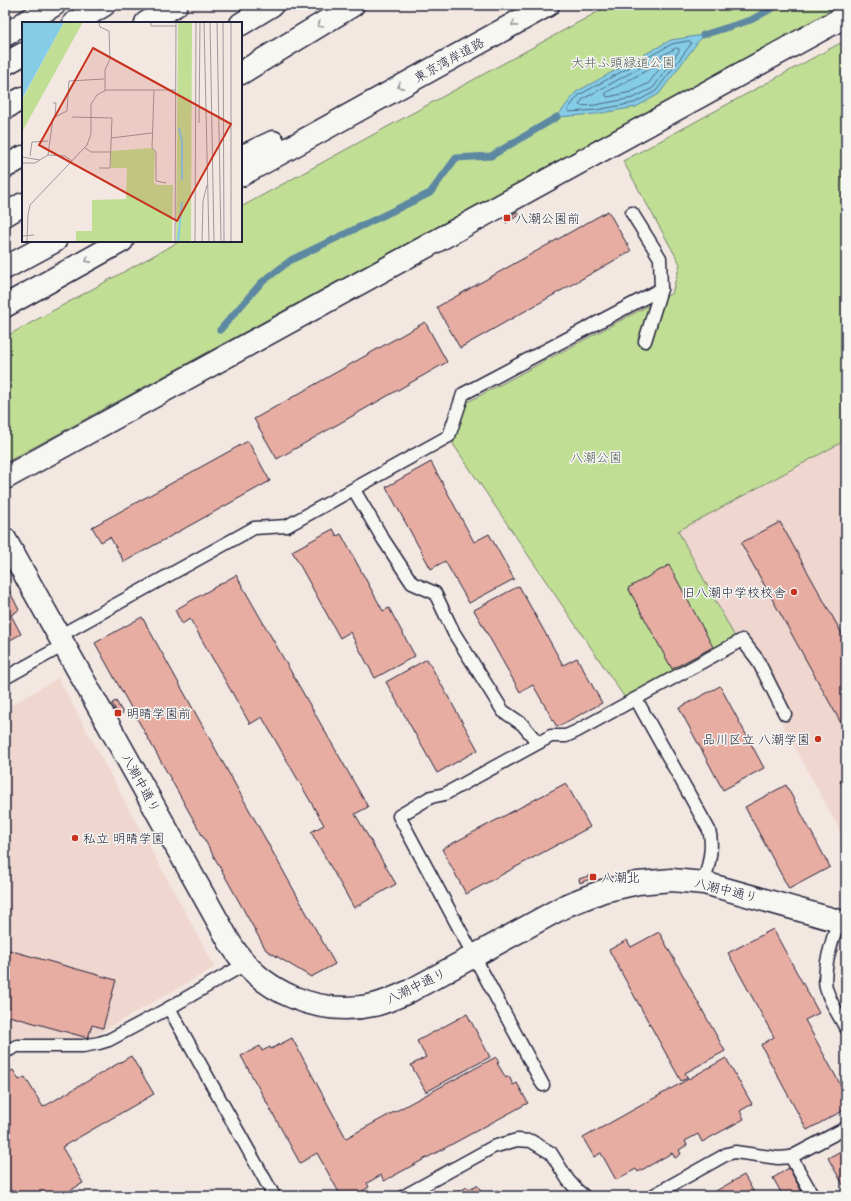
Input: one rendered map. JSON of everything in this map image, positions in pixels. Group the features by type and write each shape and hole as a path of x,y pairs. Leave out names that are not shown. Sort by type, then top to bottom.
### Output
{"main road":[{"path":"26,22 54,5"},
{"path":"76,22 104,5"},
{"path":"148,22 176,5"},
{"path":"242,23 272,5"},
{"path":"242,72 353,5"},
{"name":"東京湾岸道路","path":"242,174 548,5"},
{"path":"5,478 846,16"},
{"path":"5,35 22,24"},
{"path":"5,64 22,55"},
{"path":"5,108 22,99"},
{"name":"東京湾岸道路","path":"242,156 290,135 349,114"},
{"path":"5,167 22,158"},
{"path":"5,215 22,205"},
{"path":"5,268 53,242"},
{"path":"5,306 120,242"},
{"name":"八潮中通り","path":"5,539 230,943 245,964 258,976 296,999 316,1005 344,1008 374,1005 408,992 567,905 603,891 652,881 672,880 704,883 842,922"}],"lane":[{"path":"632,214 660,258 661,289 645,341"},
{"path":"5,678 62,640 254,528 287,526 449,436 463,394 661,289"},
{"path":"354,490 383,539 412,582 435,593 454,633 503,711 522,724 538,743"},
{"path":"542,1085 398,816 431,797 445,794 551,736 566,736 742,640 757,659 785,714"},
{"path":"636,698 709,830 711,844 704,883"},
{"path":"842,922 827,966 826,988 832,1003 846,1028"},
{"path":"5,1052 17,1046 83,1046 99,1043 124,1033 245,964"},
{"path":"170,1008 274,1196"},
{"path":"652,1196 727,1154 735,1152 778,1158 791,1157 846,1128"},
{"path":"404,1196 493,1147 517,1140 531,1141 551,1153 568,1180 584,1196"},
{"path":"791,1157 813,1196"}],"shaded area":[{"name":"品川区立 八潮学園","path":"846,440 846,842 678,531"},
{"name":"私立 明晴学園","path":"58,678 215,967 85,1041 14,1038 5,1043 5,709"}],"green space":[{"name":"大井ふ頭緑道公園","path":"610,5 843,5 5,463 5,337 178,242 242,242 242,206"},
{"name":"八潮公園","path":"846,40 846,440 678,531 735,637 625,698 453,444 462,405 672,293 680,264 623,161"}],"water":[{"path":"703,35 659,94 636,107 596,114 557,117 576,92 671,40"}],"building":[{"path":"608,211 631,251 460,348 437,307"},
{"path":"517,212 519,215 506,223 504,219"},
{"path":"425,322 447,362 277,459 254,419"},
{"path":"248,441 270,481 124,562 110,537 101,542 92,527"},
{"path":"431,462 474,542 489,534 514,579 469,603 445,561 431,569 386,487"},
{"name":"旧八潮中学校校舎","path":"780,522 846,641 846,732 741,543"},
{"path":"333,529 337,536 341,534 383,611 389,608 415,656 375,678 350,632 340,638 292,551"},
{"path":"669,565 713,647 672,669 628,588"},
{"path":"236,575 368,807 355,814 396,884 354,908 311,832 324,825 262,717 250,724 190,619 182,624 175,610"},
{"path":"519,586 563,665 577,658 602,703 557,727 533,685 520,692 474,610"},
{"path":"9,590 19,610 11,615 21,634 5,643 5,592"},
{"path":"142,617 335,964 311,977 266,950 95,643"},
{"path":"427,659 478,750 437,773 386,682"},
{"path":"720,686 764,768 723,790 679,708"},
{"path":"116,701 123,713 118,715 112,703"},
{"path":"846,778 846,792 840,781"},
{"path":"566,783 590,827 466,894 442,849"},
{"path":"786,785 830,867 789,889 745,807"},
{"path":"594,874 595,877 580,883 579,879"},
{"path":"773,929 819,1013 805,1020 846,1095 846,1109 807,1130 761,1045 774,1037 728,953"},
{"path":"659,932 725,1051 685,1073 688,1078 681,1081 609,950 627,940 631,947"},
{"path":"5,949 116,980 103,1028 92,1025 88,1038 9,1016 5,1031"},
{"path":"467,1014 490,1057 426,1092 411,1065 426,1057 417,1041"},
{"path":"292,1038 346,1138 496,1057 499,1063 497,1063 506,1078 509,1076 513,1085 517,1083 528,1103 384,1181 381,1175 367,1183 369,1187 354,1196 341,1196 317,1153 300,1163 241,1056 260,1046 262,1051 270,1047 271,1049"},
{"path":"131,1056 154,1094 62,1147 83,1183 61,1196 5,1196 5,1074 13,1070 19,1080 25,1077 43,1107"},
{"path":"726,1058 752,1104 740,1111 744,1119 702,1142 698,1134 685,1141 687,1145 679,1150 681,1154 675,1158 672,1153 638,1172 636,1169 616,1180 601,1153 594,1157 583,1138"},
{"path":"846,1148 846,1190 828,1158"},
{"path":"789,1168 804,1196 783,1196 773,1178"},
{"path":"744,1175 756,1196 707,1196"},
{"path":"477,1185 484,1196 451,1196 467,1187 469,1189"},
{"path":"498,1190 501,1196 488,1196"}],"waterway":[{"path":"703,35 751,20 778,5"},
{"path":"220,330 261,283 291,260 430,193 456,158 491,156 557,117"}],"place":[{"name":"八潮公園前","path":"507,218"},
{"name":"旧八潮中学校校舎","path":"794,592"},
{"name":"明晴学園前","path":"118,713"},
{"name":"品川区立 八潮学園","path":"818,739"},
{"name":"私立 明晴学園","path":"75,838"},
{"name":"八潮北","path":"593,877"}]}
